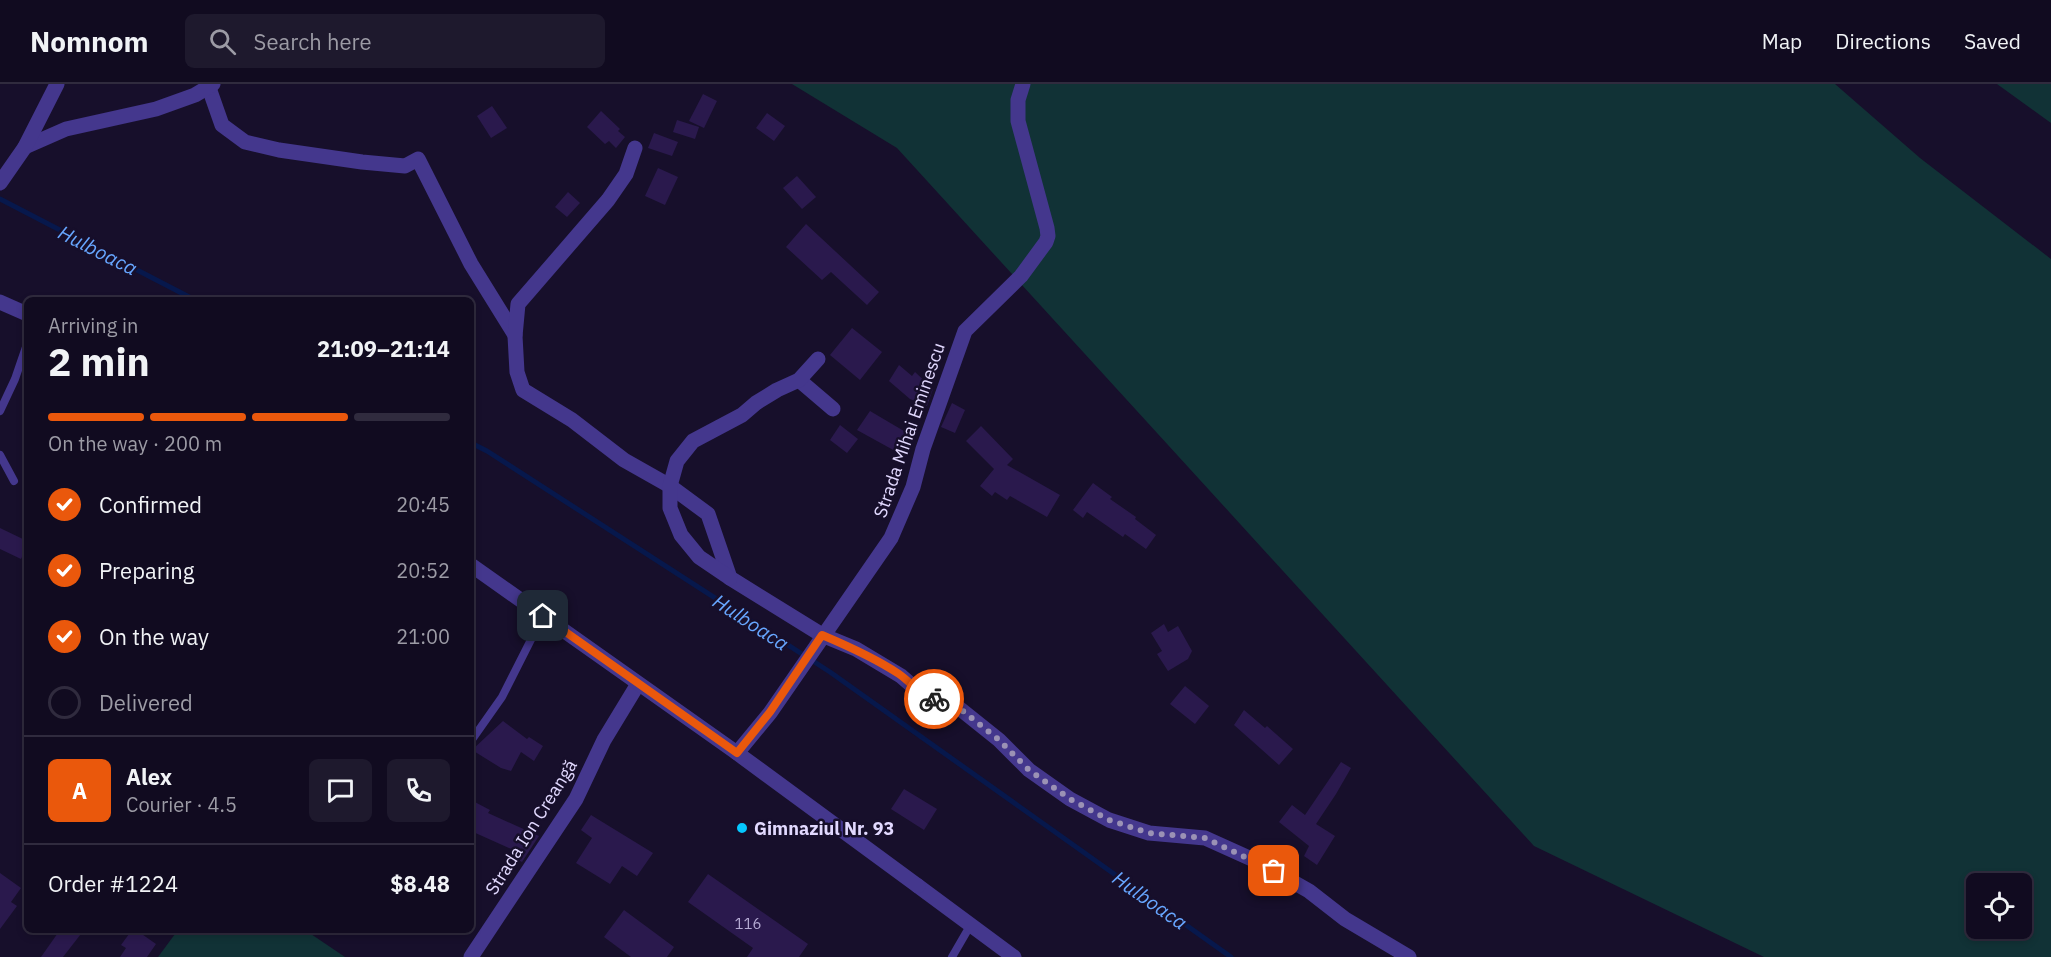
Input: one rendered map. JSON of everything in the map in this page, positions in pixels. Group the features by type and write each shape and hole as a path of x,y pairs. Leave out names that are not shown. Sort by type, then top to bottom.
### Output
{"street":[{"path":"2,172 25,147 57,84"},
{"name":"Strada Mihai Eminescu","path":"737,753 770,712 891,538 913,487 938,404 965,331 1020,276 1046,242 1048,236 1018,121 1018,100 1023,84"},
{"path":"25,147 66,129 156,109 211,86 222,125 245,142 279,150 362,162 405,166 418,159 471,264 515,336"},
{"path":"635,148 626,174 608,200 518,304 515,336 517,372 523,390 572,420 624,460 670,486 708,514 730,578"},
{"path":"0,302 24,313"},
{"path":"818,360 799,380 777,390 742,415 693,441 677,461 670,486 670,508 681,535 699,557 818,641 856,649 901,676 924,696 954,704 999,740 1029,770 1070,799 1109,820 1149,833 1205,838 1256,861 1309,891 1345,919 1409,957"},
{"path":"799,380 833,409"},
{"path":"474,567 737,753 1014,957"},
{"name":"Strada Ion Creangă","path":"471,957 576,799 604,740 638,684"}],"lane":[{"path":"0,411 24,353"},
{"path":"0,455 14,481"},
{"path":"474,737 502,697 543,616"},
{"path":"952,957 970,926"}],"green space":[{"path":"792,84 1835,84 1920,158 2051,259 2051,957 1764,957 1534,846 897,148"},
{"path":"1997,84 2051,84 2051,123"},
{"path":"176,933 309,933 345,957 158,957"}],"building":[{"path":"703,94 717,101 704,128 689,121"},
{"path":"492,106 507,128 491,138 477,116"},
{"path":"601,111 625,137 616,148 609,141 605,144 587,127"},
{"path":"767,113 785,126 774,141 756,128"},
{"path":"677,120 699,127 695,139 673,132"},
{"path":"654,133 678,142 672,156 648,148"},
{"path":"658,168 678,177 665,205 645,196"},
{"path":"797,176 816,197 802,209 783,188"},
{"path":"568,192 580,203 567,217 555,207"},
{"path":"806,224 879,292 867,305 831,272 822,280 786,247"},
{"path":"852,328 882,352 860,380 830,355"},
{"path":"899,365 912,376 915,372 933,389 927,406 910,399 889,381"},
{"path":"952,403 965,410 955,433 941,427"},
{"path":"870,411 909,434 905,441 913,445 906,457 857,430"},
{"path":"840,425 858,439 847,453 830,440"},
{"path":"981,426 1013,459 1007,465 1060,495 1047,517 1010,496 1007,500 995,492 992,496 980,486 994,469 966,441"},
{"path":"1093,483 1156,535 1146,549 1125,534 1123,537 1087,512 1083,518 1073,510"},
{"path":"0,528 24,540 24,552 21,559 0,549"},
{"path":"1164,624 1168,632 1178,626 1192,651 1188,659 1168,671 1157,654 1162,651 1151,633"},
{"path":"1185,686 1209,706 1195,724 1170,704"},
{"path":"1244,710 1265,728 1267,726 1293,749 1279,765 1234,725"},
{"path":"503,721 527,739 529,737 543,746 534,761 521,752 511,771 501,768 474,751 474,748"},
{"path":"1341,762 1351,768 1316,824 1335,836 1317,865 1304,856 1309,846 1279,822 1292,805 1305,815"},
{"path":"904,789 937,809 924,830 891,809"},
{"path":"474,802 490,810 488,813 539,836 522,862 514,858 518,852 474,832"},
{"path":"591,815 653,853 637,876 622,866 610,884 576,863 592,838 581,830"},
{"path":"0,873 21,888 11,902 17,906 0,929"},
{"path":"708,874 808,944 799,957 747,957 753,948 688,902"},
{"path":"624,910 674,947 667,957 631,957 604,937"},
{"path":"58,933 82,933 63,957 41,957"},
{"path":"130,933 140,933 156,944 147,957 120,957 126,948 121,945"}],"waterway":[{"name":"Hulboaca","path":"0,199 189,297"},
{"name":"Hulboaca","path":"474,444 830,672 1231,957"}],"way so far":[{"path":"934,699 954,704 999,740 1029,770 1070,799 1109,820 1149,833 1205,838 1274,871"}],"place":[{"name":"Gimnaziul Nr. 93","path":"742,828"}],"route":[{"path":"543,616 737,753 770,712 822,635 856,649 901,676 924,696 934,699"}]}
